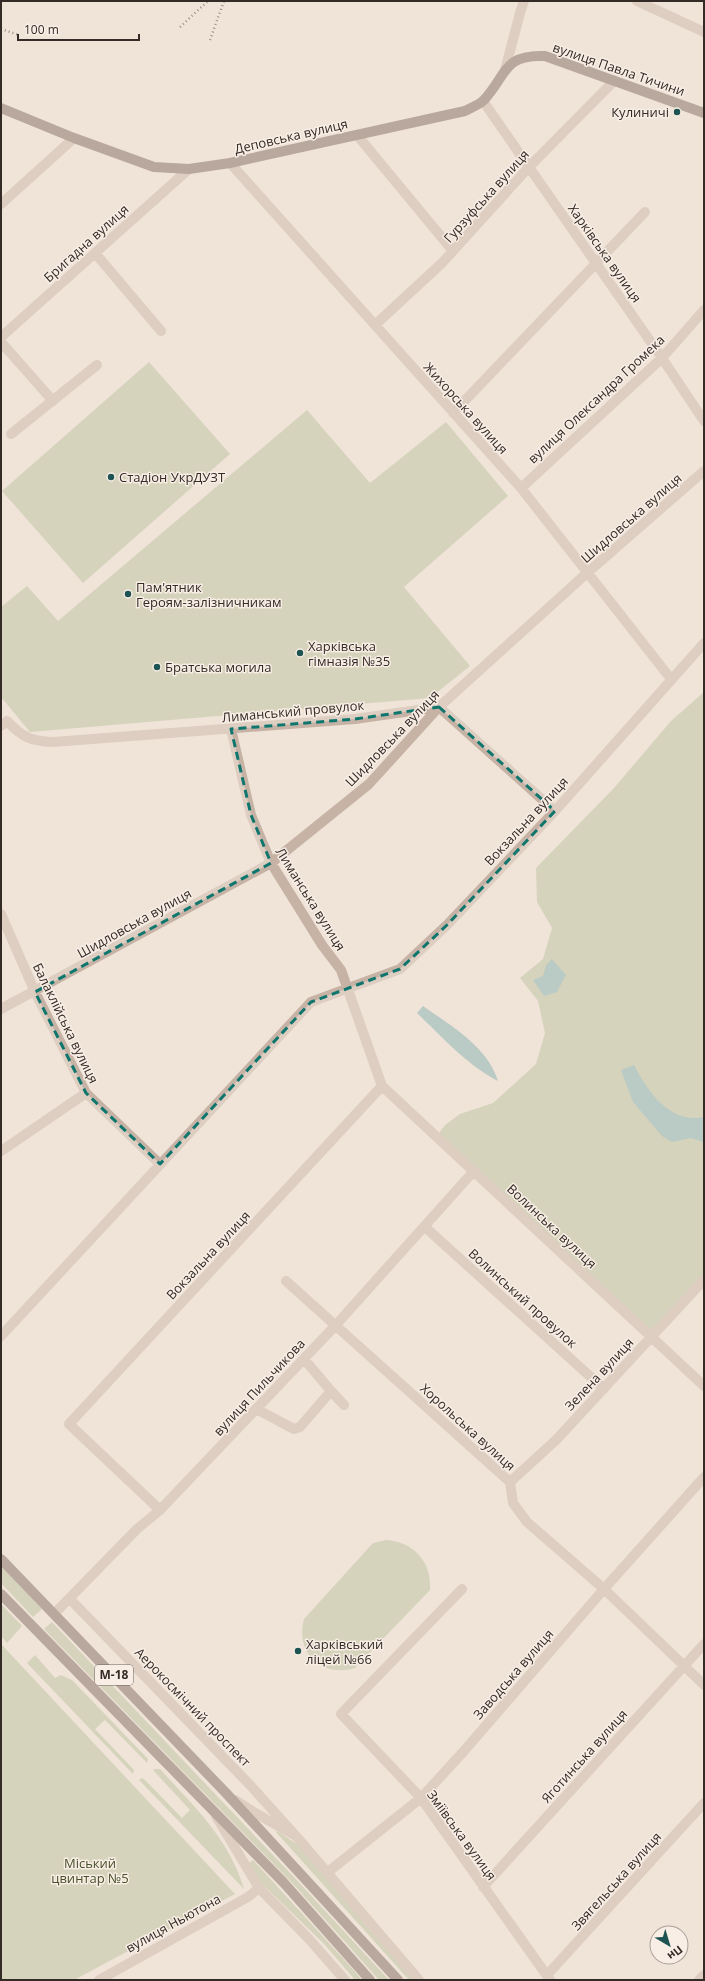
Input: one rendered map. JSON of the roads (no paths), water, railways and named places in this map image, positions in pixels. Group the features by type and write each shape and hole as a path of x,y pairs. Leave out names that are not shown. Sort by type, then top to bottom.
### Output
{"main road":[{"name":"вулиця Павла Тичини","path":"505,70 515,61 529,56 545,56 613,82 704,113"},
{"name":"Деповська вулиця","path":"1,108 74,138 154,167 189,169 230,163 465,111 483,101 505,70"},
{"name":"Аерокосмічний проспект","path":"1,1559 55,1613 226,1793 398,1980"},
{"name":"М-18","path":"1,1594 284,1883 370,1980"}],"street":[{"name":"Деповська вулиця","path":"505,70 524,1"},
{"path":"637,1 704,32"},
{"name":"Гурзуфська вулиця","path":"375,325 454,250 529,167 613,82"},
{"name":"Харківська вулиця","path":"483,101 662,358 704,421"},
{"path":"357,135 454,250"},
{"path":"1,204 74,138"},
{"name":"Жихорська вулиця","path":"230,163 521,488 671,680"},
{"name":"Бригадна вулиця","path":"1,337 189,169"},
{"path":"454,413 645,212"},
{"path":"95,253 161,331"},
{"name":"вулиця Олександра Громека","path":"521,488 662,358 704,310"},
{"path":"1,342 53,400"},
{"path":"11,434 97,365"},
{"name":"Шидловська вулиця","path":"1,1009 35,992 271,863 368,784 439,707 587,573 704,471"},
{"name":"Вокзальна вулиця","path":"1,1336 311,1002 400,969 447,926 554,811 703,646"},
{"path":"439,707 554,811"},
{"name":"Лиманський провулок","path":"3,720 29,740 40,741 231,729 355,719 439,707"},
{"name":"Лиманська вулиця","path":"231,729 251,815 271,863 322,945 341,970 346,990"},
{"name":"Балаклійська вулиця","path":"1,914 35,992 86,1093 160,1164"},
{"path":"346,990 382,1086"},
{"name":"Вокзальна вулиця","path":"160,1510 69,1424 382,1086"},
{"name":"Волинська вулиця","path":"382,1086 704,1386"},
{"path":"1,1151 86,1093"},
{"name":"вулиця Пильчикова","path":"55,1613 137,1529 160,1510 304,1359 425,1227 473,1172"},
{"name":"Волинський провулок","path":"425,1227 604,1389"},
{"name":"Зелена вулиця","path":"510,1482 556,1440 704,1280"},
{"name":"Хорольська вулиця","path":"286,1281 510,1482 513,1503 527,1522 604,1589 704,1685"},
{"path":"304,1359 344,1405"},
{"path":"256,1409 294,1429 300,1428 331,1391"},
{"name":"Заводська вулиця","path":"328,1872 421,1798 704,1477"},
{"name":"Зміївська вулиця","path":"462,1589 341,1714 421,1798 549,1978"},
{"name":"Аерокосмічний проспект","path":"70,1598 250,1785 328,1872 419,1980"},
{"name":"Яготинська вулиця","path":"483,1887 704,1644"},
{"name":"Аерокосмічний проспект","path":"226,1793 252,1811 296,1836"},
{"name":"Звягельська вулиця","path":"549,1978 704,1803"},
{"path":"212,1809 259,1888 309,1939 345,1980"},
{"name":"вулиця Ньютона","path":"99,1980 248,1896 259,1888"},
{"path":"699,1980 704,1975"}],"water":[{"path":"552,959 566,975 557,992 544,996 533,980 543,976 546,965"},
{"path":"423,1006 456,1029 477,1047 493,1069 498,1081 465,1059 417,1013"},
{"path":"634,1065 653,1095 671,1111 681,1116 692,1118 704,1117 704,1142 691,1138 672,1142 662,1136 633,1102 621,1070"}],"railway":[{"path":"180,27 208,1"},
{"path":"210,40 224,1"},
{"path":"1,29 19,35"}],"place":[{"name":"Кулиничі","path":"677,112"},
{"name":"Стадіон УкрДУЗТ","path":"111,477"},
{"name":"Пам'ятник Героям-залізничникам","path":"128,594"},
{"name":"Харківська гімназія №35","path":"300,653"},
{"name":"Братська могила","path":"157,667"},
{"name":"Харківський ліцей №66","path":"298,1651"}],"park label":[{"name":"Міський цвинтар №5","path":"90,1870"}]}
